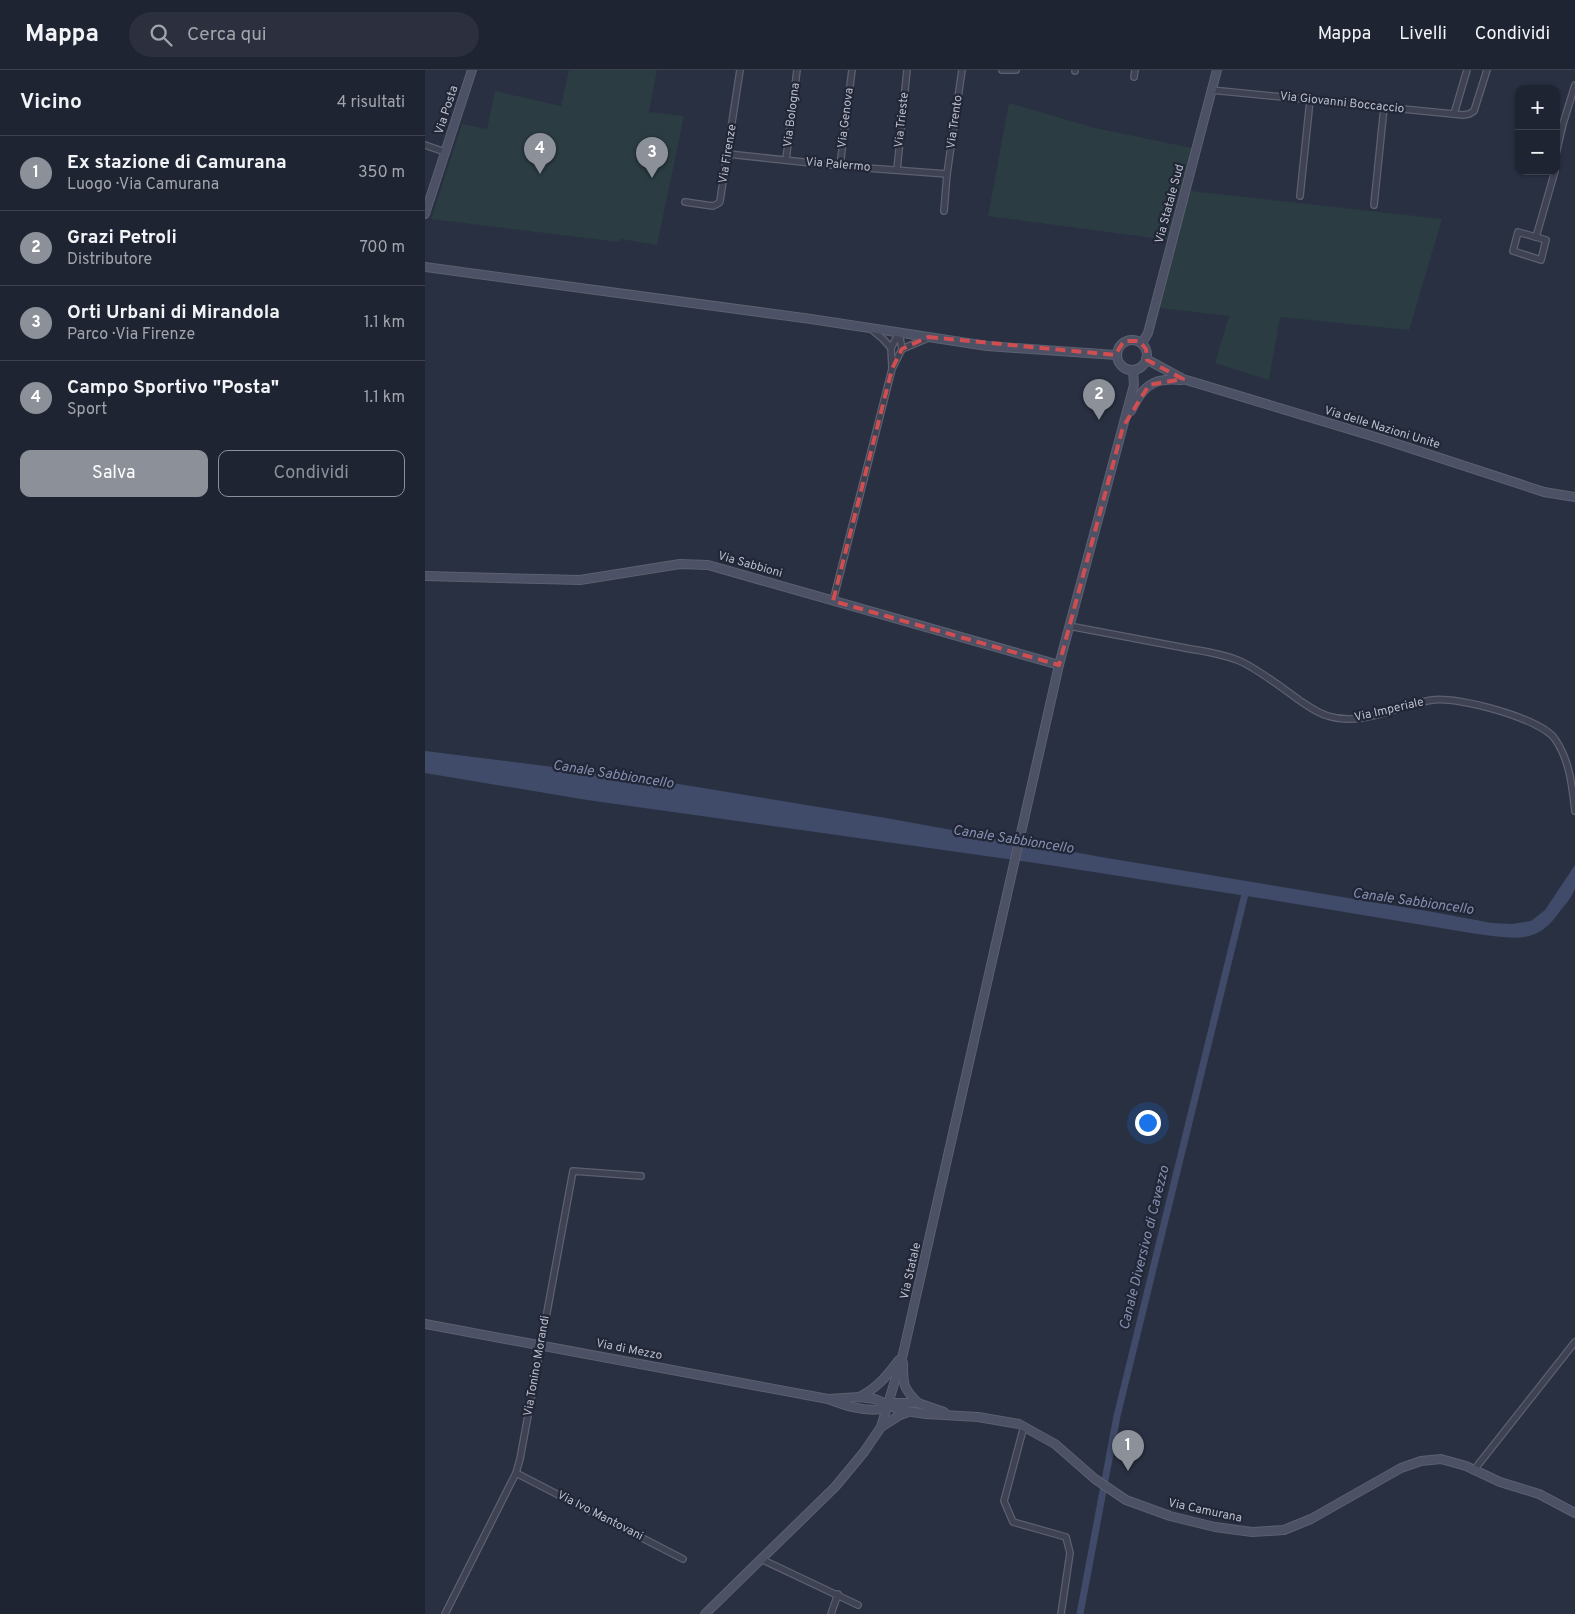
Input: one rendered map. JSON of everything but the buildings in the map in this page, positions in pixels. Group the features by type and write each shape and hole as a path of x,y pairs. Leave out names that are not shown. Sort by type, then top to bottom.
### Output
{"street":[{"name":"Via Posta","path":"425,214 472,70"},
{"name":"Via Firenze","path":"685,202 713,206 719,203 740,70"},
{"name":"Via Bologna","path":"787,160 797,70"},
{"name":"Via Genova","path":"840,166 852,70"},
{"name":"Via Trieste","path":"897,170 907,70"},
{"name":"Via Trento","path":"944,211 947,174 962,70"},
{"path":"1002,70 1016,70"},
{"path":"1135,70 1135,77"},
{"name":"Via Statale Sud","path":"1142,344 1150,324 1217,70"},
{"path":"1454,114 1467,70"},
{"name":"Via Giovanni Boccaccio","path":"1211,90 1463,116 1472,113 1476,108 1487,70"},
{"path":"1560,137 1575,85"},
{"path":"1300,196 1310,100"},
{"path":"1375,205 1384,107"},
{"path":"425,145 445,152"},
{"name":"Via Palermo","path":"728,154 840,166 947,174"},
{"path":"1536,237 1554,175"},
{"path":"1518,232 1536,237 1546,240 1541,260 1513,251 1518,232"},
{"path":"425,266 811,319 987,346 1116,355"},
{"path":"870,328 891,348"},
{"path":"893,369 891,348 899,333"},
{"path":"833,601 893,369 902,349 899,333"},
{"path":"902,349 928,338"},
{"path":"1131,339 1142,344 1147,353 1141,367 1129,370 1121,366 1116,355 1118,347 1123,341 1131,339"},
{"name":"Via delle Nazioni Unite","path":"1146,359 1183,379 1382,439 1544,492 1575,497"},
{"path":"1123,427 1135,385 1133,370"},
{"name":"Via delle Nazioni Unite","path":"1123,427 1137,399 1149,385 1161,380 1183,379"},
{"name":"Via Statale","path":"705,1614 835,1487 864,1452 881,1426 903,1354 1059,665 1123,427"},
{"name":"Via Sabbioni","path":"425,576 580,580 669,566 699,564 718,567 1059,665"},
{"name":"Via Imperiale","path":"1069,626 1231,658 1257,670 1313,710 1330,717 1345,719 1365,717 1426,701 1445,700 1479,705 1524,720 1554,738 1568,765 1575,811"},
{"name":"Via Tonino Morandi","path":"445,1614 516,1472 520,1459 573,1171 641,1176"},
{"name":"Via di Mezzo","path":"425,1324 828,1399"},
{"path":"1474,1470 1575,1342"},
{"path":"859,1397 870,1392 882,1382 903,1354"},
{"path":"903,1354 903,1379 906,1390 918,1403"},
{"path":"859,1397 875,1399 887,1404 881,1410 874,1411 846,1406 828,1399 859,1397"},
{"name":"Via Camurana","path":"887,1404 918,1403 951,1414"},
{"name":"Via Camurana","path":"887,1404 899,1410 978,1417 1024,1426 1055,1444 1095,1479 1126,1500 1170,1516 1215,1527 1252,1532 1284,1530 1311,1519 1401,1468 1421,1461 1441,1459 1474,1470 1500,1482 1539,1494 1575,1513"},
{"path":"874,1411 879,1416 881,1426 900,1414 913,1412"},
{"path":"1024,1426 1005,1501 1013,1522 1066,1537 1070,1553 1061,1614"},
{"name":"Via Ivo Mantovani","path":"516,1472 683,1559"},
{"path":"761,1559 858,1604"},
{"path":"831,1614 837,1594"}],"highlighted area":[{"path":"928,337 1115,355 1124,341 1139,341 1146,349 1147,360 1183,379 1149,385 1123,427 1059,665 833,601 892,369 902,349"}],"shaded area":[{"path":"569,70 657,70 649,112 684,116 657,245 620,239 619,242 431,219 462,124 487,129 495,91 561,106"},
{"path":"1009,103 1095,128 1192,148 1182,190 1442,219 1409,330 1280,317 1269,380 1215,363 1229,316 1152,307 1168,240 988,216"}],"water":[{"name":"Canale Sabbioncello","path":"425,751 642,778 886,818 1101,857 1492,923 1512,924 1531,921 1545,910 1575,865 1575,888 1566,903 1542,930 1533,935 1523,937 1490,936 1036,863 587,800 425,773"}],"waterway":[{"name":"Canale Diversivo di Cavezzo","path":"1080,1614 1117,1416 1246,890"}],"place":[{"name":"Campo Sportivo \"Posta\"","path":"540,174"},
{"name":"Orti Urbani di Mirandola","path":"652,178"},
{"name":"Grazi Petroli","path":"1099,420"},
{"name":"Ex stazione di Camurana","path":"1128,1471"}]}
